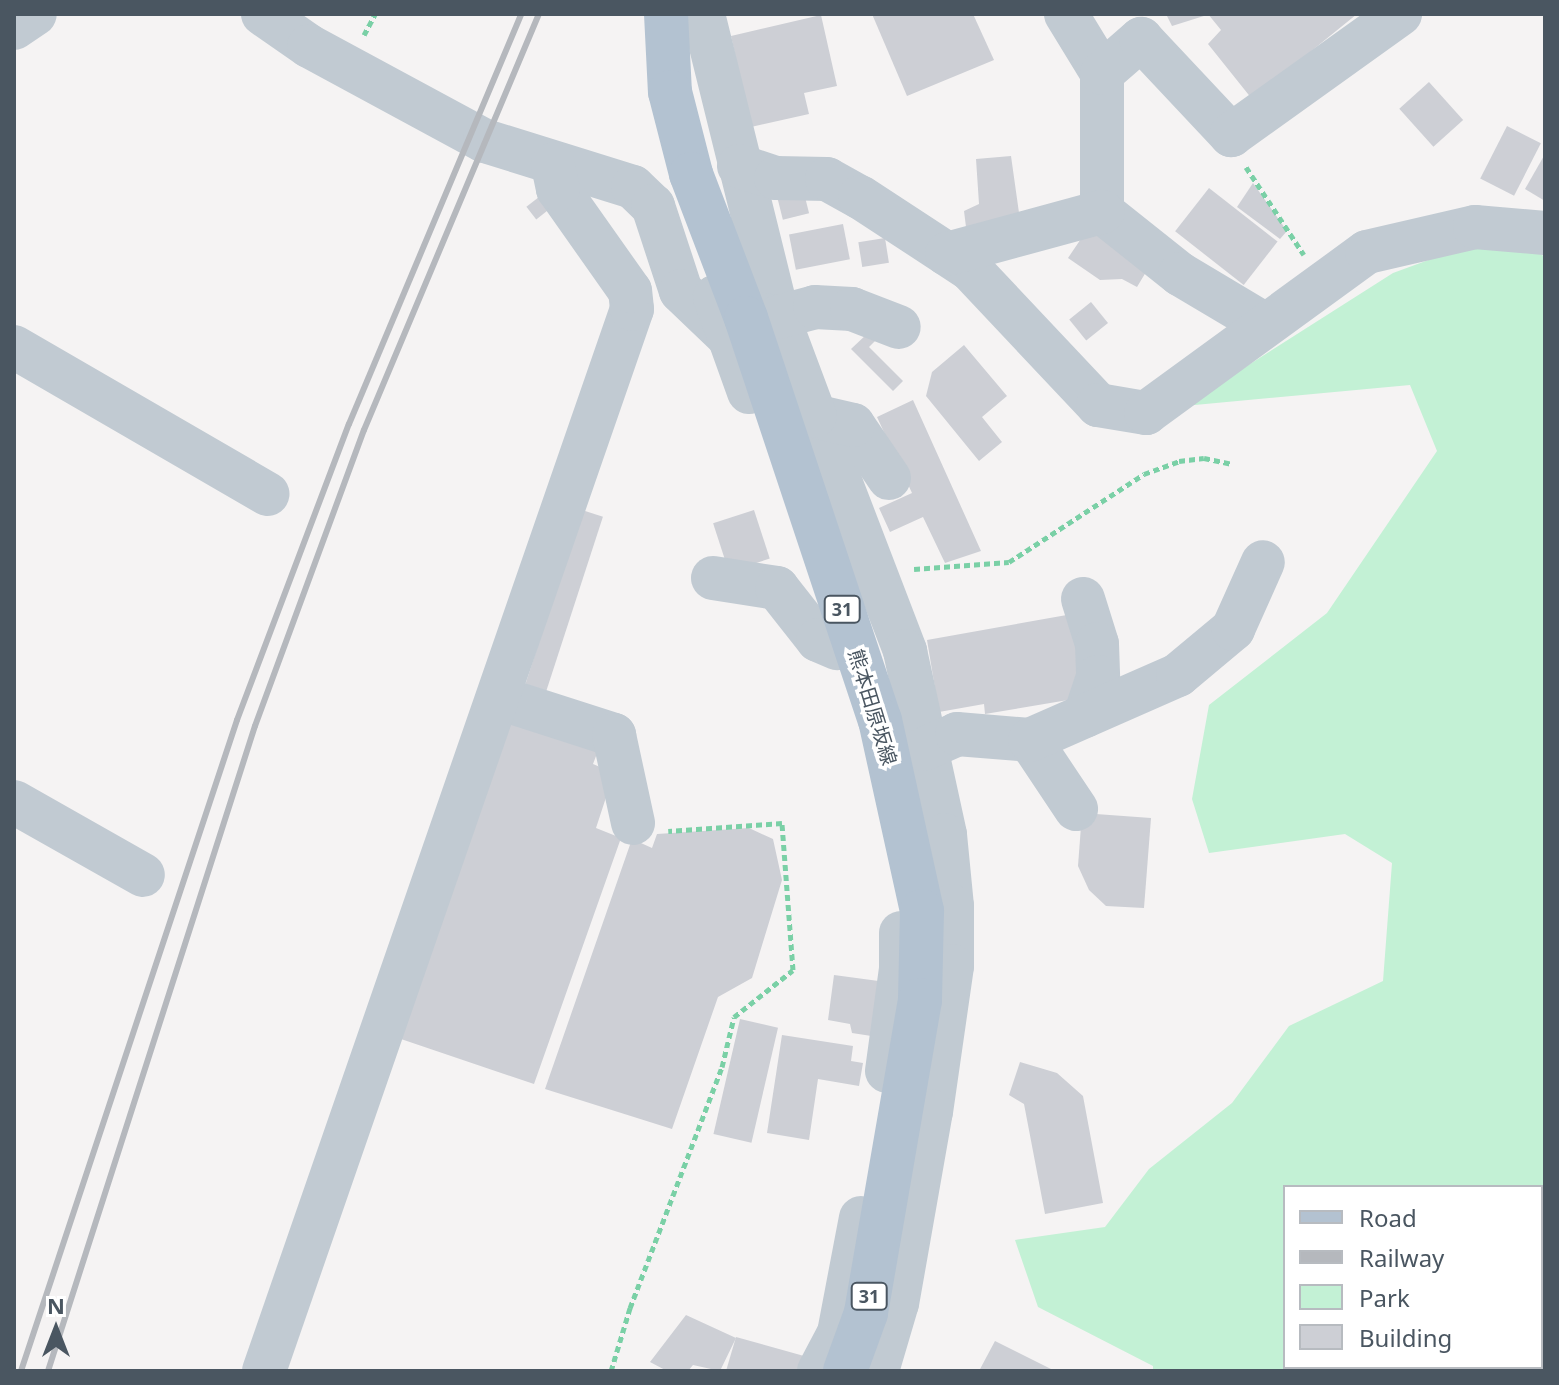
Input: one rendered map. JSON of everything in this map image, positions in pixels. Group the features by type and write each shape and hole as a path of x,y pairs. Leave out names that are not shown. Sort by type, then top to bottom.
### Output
{"main road":[{"name":"熊本田原坂線","path":"666,14 670,92 691,174 746,314 880,720 922,911 920,1000 896,1223 845,1371"}],"street":[{"path":"14,28 35,14"},
{"path":"263,14 309,46 435,116 553,165 633,187 653,206 681,291 746,314 815,307 852,309 899,327"},
{"path":"703,14 739,166 746,314 837,648 888,817 900,897 901,969 839,1333 819,1371"},
{"path":"1066,14 1102,73 1102,212"},
{"path":"1102,73 1137,26 1231,135 1400,14"},
{"path":"264,1371 632,309 630,291 558,189 553,165"},
{"path":"739,166 776,178 827,179 970,269 1098,405 1146,413 1264,324 1367,252 1413,238 1475,227 1545,233"},
{"path":"947,254 1102,212"},
{"path":"1102,212 1180,274 1264,324"},
{"path":"746,314 815,416 877,571 905,651 945,835 952,966 896,1223 897,1303 877,1371"},
{"path":"14,347 268,494"},
{"path":"815,416 853,425 889,478"},
{"path":"924,749 957,734 1030,740 1178,675 1233,629 1263,562"},
{"path":"713,578 777,588 818,640 837,648"},
{"path":"1083,599 1097,644 1098,677 1085,716"},
{"path":"499,698 614,735 633,823"},
{"path":"1030,740 1076,809"},
{"path":"14,802 143,875"},
{"path":"896,1223 927,1264 903,1371"}],"path":[{"path":"1254,173 1321,283"},
{"path":"877,571 1009,562 1144,474 1179,461 1204,458 1232,464"},
{"path":"611,1371 630,1308 722,1067 734,1017 793,970 782,823 651,832 633,823"}],"green space":[{"path":"1464,247 1536,251 1545,257 1545,1270 1543,1185 1283,1185 1283,1369 1466,1371 1153,1371 1153,1366 1038,1307 1015,1240 1105,1227 1149,1169 1232,1103 1289,1026 1383,981 1392,863 1345,834 1209,853 1192,799 1209,705 1327,613 1437,451 1410,385 1184,406 1393,273"}],"building":[{"path":"872,14 973,14 994,60 907,96"},
{"path":"1166,14 1207,14 1207,15 1172,26"},
{"path":"1208,14 1357,14 1252,99 1208,44 1221,30"},
{"path":"821,15 837,86 804,93 809,114 751,127 731,36"},
{"path":"1429,82 1463,120 1433,147 1399,109"},
{"path":"1507,126 1541,143 1514,196 1480,179"},
{"path":"1545,154 1545,201 1525,189"},
{"path":"1011,156 1021,227 968,243 964,211 979,204 976,159"},
{"path":"1253,183 1287,231 1280,239 1237,207"},
{"path":"1209,188 1278,242 1244,285 1175,231"},
{"path":"803,189 809,213 783,220 777,196"},
{"path":"539,197 549,210 536,219 526,207"},
{"path":"843,224 850,259 796,270 789,234"},
{"path":"1091,224 1149,267 1137,287 1122,279 1100,280 1068,258"},
{"path":"885,238 889,263 862,267 858,242"},
{"path":"1091,302 1108,323 1086,341 1069,320"},
{"path":"868,333 876,340 869,347 903,381 893,391 851,349"},
{"path":"964,345 1007,396 982,417 1002,442 979,461 926,396 932,372"},
{"path":"913,400 981,551 945,563 923,517 890,532 879,508 912,493 877,417"},
{"path":"582,510 603,517 546,691 525,684"},
{"path":"754,510 770,559 729,572 713,523"},
{"path":"1078,613 1091,685 1074,699 985,714 984,704 939,712 927,640"},
{"path":"511,713 601,743 593,764 614,773 596,828 621,838 534,1084 398,1038"},
{"path":"1082,813 1151,818 1144,908 1106,906 1089,890 1078,866"},
{"path":"749,828 773,839 782,880 752,978 718,997 672,1129 545,1089 632,839 652,848 657,834"},
{"path":"834,975 886,982 878,1037 852,1033 850,1024 828,1020"},
{"path":"740,1019 778,1028 751,1143 713,1134"},
{"path":"782,1035 853,1046 851,1061 863,1063 859,1086 818,1079 809,1140 767,1133"},
{"path":"1020,1062 1057,1073 1083,1096 1103,1203 1045,1214 1024,1104 1009,1095"},
{"path":"686,1315 736,1338 720,1371 693,1365 688,1371 667,1371 650,1362"},
{"path":"736,1337 804,1356 800,1371 726,1371"},
{"path":"995,1341 1055,1371 979,1371"},
{"path":"1545,1345 1545,1371 1503,1371 1543,1369"}],"railway":[{"path":"21,1371 237,720 349,424 521,14"},
{"path":"48,1371 255,726 364,430 539,14"}]}
